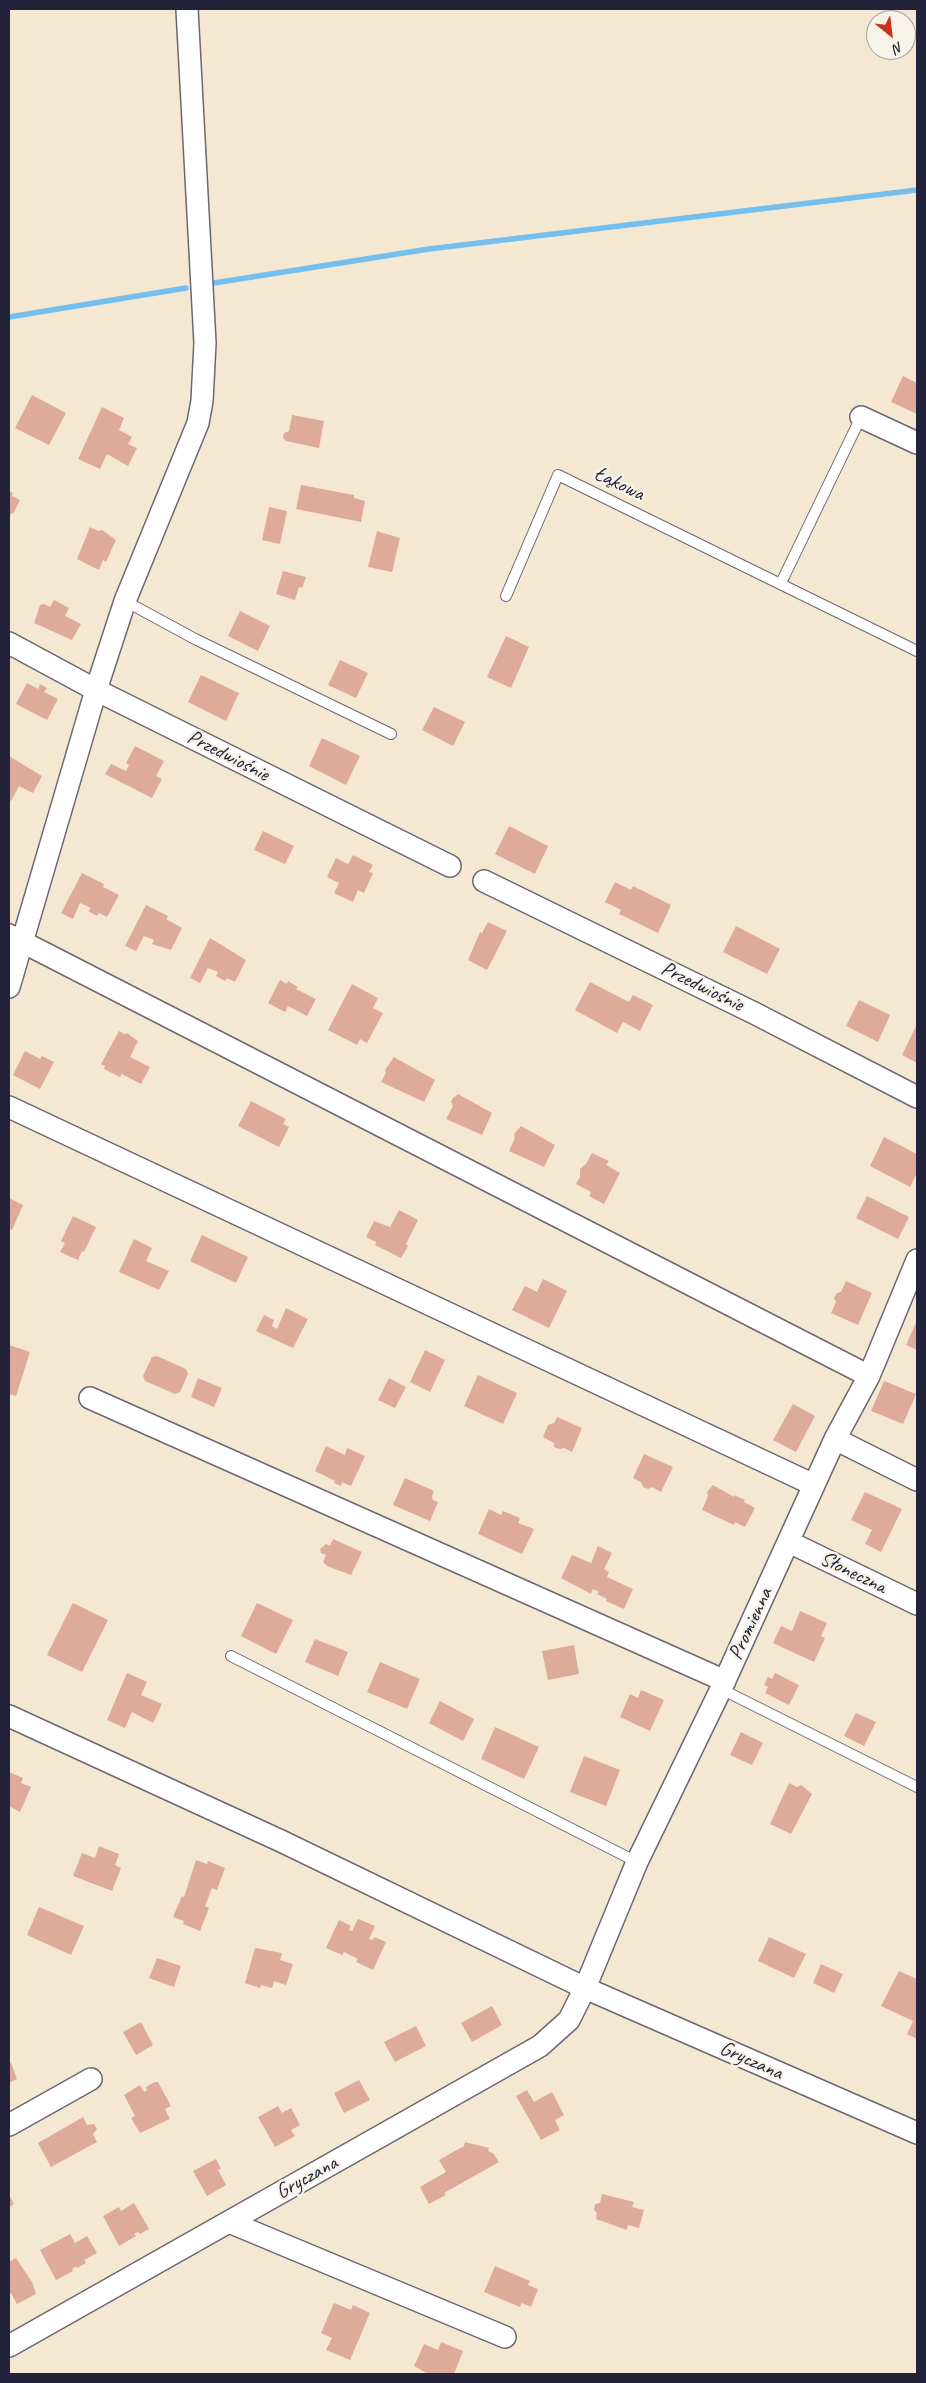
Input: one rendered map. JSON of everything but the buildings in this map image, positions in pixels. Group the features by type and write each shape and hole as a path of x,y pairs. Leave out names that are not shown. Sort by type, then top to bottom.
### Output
{"street":[{"path":"9,987 15,938 125,601 198,424 202,401 205,343 187,9"},
{"path":"861,417 917,444"},
{"name":"Przedwiośnie","path":"9,643 96,690 450,866"},
{"name":"Przedwiośnie","path":"484,881 754,1013 917,1097"},
{"path":"15,938 869,1376"},
{"path":"9,1107 814,1485"},
{"name":"Promienna","path":"585,1988 637,1862 723,1685 835,1439 869,1376 916,1266"},
{"path":"90,1398 723,1685"},
{"path":"835,1439 917,1480"},
{"name":"Słoneczna","path":"789,1542 917,1604"},
{"name":"Gryczana","path":"9,1716 282,1841 585,1988 917,2134"},
{"name":"Gryczana","path":"9,2346 540,2046 569,2020 585,1988"},
{"path":"9,2125 91,2079"},
{"path":"229,2222 505,2337"}],"lane":[{"path":"781,583 861,417"},
{"name":"Łąkowa","path":"506,596 558,476 917,650"},
{"path":"125,601 187,635 391,734"},
{"path":"231,1656 637,1862"},
{"path":"723,1685 917,1786"}],"waterway":[{"path":"214,283 429,249 917,190"},
{"path":"9,317 186,288"}]}
